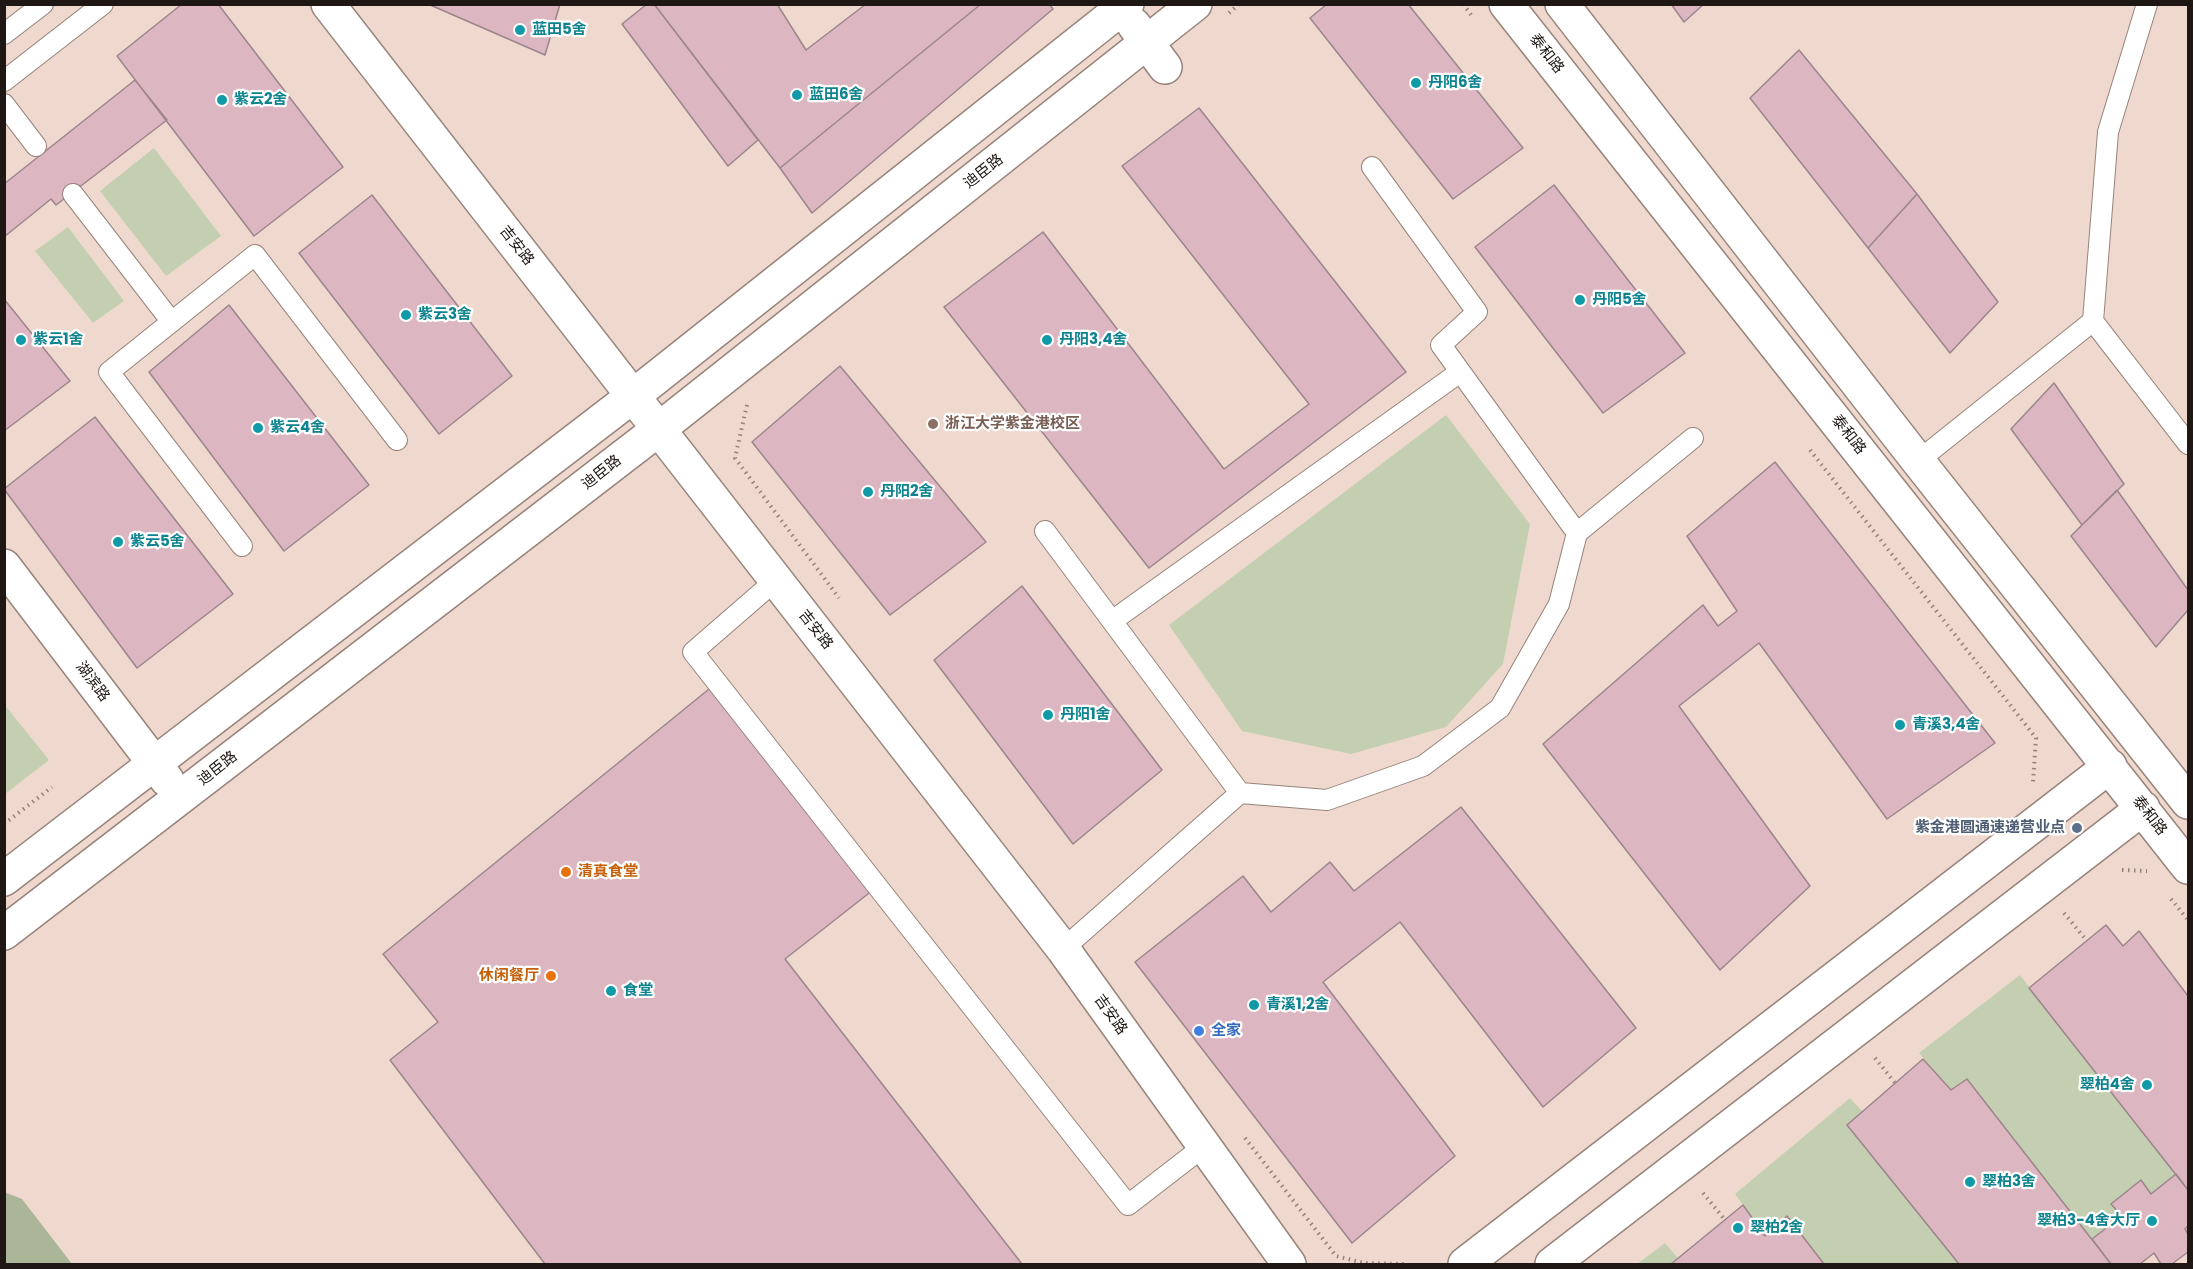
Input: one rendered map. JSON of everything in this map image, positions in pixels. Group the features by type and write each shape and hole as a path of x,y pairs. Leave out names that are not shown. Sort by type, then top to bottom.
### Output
{"street":[{"name":"吉安路","path":"328,4 1063,948 1203,1147 1289,1264"},
{"name":"泰和路","path":"1506,4 2188,867"},
{"path":"1562,4 1917,460 2188,802"},
{"path":"4,879 633,396 1123,6 1156,55"},
{"name":"迪臣路","path":"4,933 658,429 1156,55 1209,11"},
{"name":"湖滨路","path":"4,566 181,798"},
{"path":"1465,1264 2110,766"},
{"path":"1552,1264 2143,808"}],"lane":[{"path":"4,34 43,4"},
{"path":"4,81 103,4"},
{"path":"2147,4 2108,132 2093,321 2188,444"},
{"path":"4,104 36,146"},
{"path":"1372,167 1477,312 1441,345 1577,533"},
{"path":"73,194 171,321"},
{"path":"242,546 109,372 255,255 397,440"},
{"path":"1917,460 2093,321"},
{"path":"1112,621 1460,372"},
{"path":"1063,948 1240,793 1327,800 1423,766 1500,708 1559,604 1577,533 1693,438"},
{"path":"1045,531 1240,793"},
{"path":"776,580 693,651 1128,1205 1203,1147"}],"path":[{"path":"1209,11 1239,4"},
{"path":"1463,4 1478,23"},
{"path":"748,400 735,458 841,601"},
{"path":"1808,447 2036,738 2033,792"},
{"path":"4,824 52,787"},
{"path":"2059,907 2087,941"},
{"path":"1873,1056 1895,1083"},
{"path":"1239,1130 1336,1256 1364,1263 1405,1264"},
{"path":"1703,1192 1725,1220"}],"green space":[{"path":"154,148 221,236 166,276 100,191"},
{"path":"68,227 124,301 93,323 35,251"},
{"path":"1446,415 1530,524 1503,664 1446,727 1351,754 1242,731 1169,625"},
{"path":"4,704 49,760 5,794 4,794"},
{"path":"2020,975 2176,1174 2151,1194 2141,1181 2112,1204 2122,1216 2092,1239 1967,1079 1951,1090 1919,1053"},
{"path":"1850,1098 1863,1112 1847,1125 1959,1264 1824,1264 1787,1216 1765,1236 1735,1194"},
{"path":"4,1192 22,1199 72,1264 5,1264"},
{"path":"1665,1243 1678,1258 1671,1264 1637,1264"}],"building":[{"name":"紫云2舍","path":"182,4 218,4 343,167 254,236 117,56"},
{"name":"蓝田5舍","path":"428,4 560,4 545,55"},
{"path":"647,4 654,4 758,140 728,166 622,24"},
{"name":"蓝田6舍","path":"654,4 777,4 806,50 866,4 981,4 780,168"},
{"path":"981,4 1049,4 1053,9 812,213 780,168"},
{"name":"丹阳6舍","path":"1327,4 1408,4 1523,148 1453,199 1310,18"},
{"path":"1671,4 1704,4 1684,22"},
{"path":"1799,50 1917,194 1868,248 1750,98"},
{"path":"135,80 167,120 56,205 51,199 4,237 4,184"},
{"name":"丹阳3,4舍","path":"1199,108 1406,372 1149,568 944,307 1043,232 1224,469 1309,404 1122,166"},
{"name":"丹阳5舍","path":"1554,185 1685,353 1603,413 1475,247"},
{"path":"1917,194 1998,302 1950,353 1868,248"},
{"name":"紫云3舍","path":"372,195 512,376 439,434 299,253"},
{"name":"紫云1舍","path":"4,299 70,381 4,431"},
{"name":"紫云4舍","path":"229,305 369,485 284,551 149,372"},
{"name":"丹阳2舍","path":"840,366 986,542 890,615 752,442"},
{"path":"2054,383 2124,484 2082,525 2011,429"},
{"name":"紫云5舍","path":"95,417 233,594 137,668 4,489"},
{"name":"青溪3,4舍","path":"1775,462 1995,743 1887,819 1759,643 1679,706 1810,886 1720,970 1543,744 1703,605 1718,626 1737,611 1687,536"},
{"path":"2117,490 2188,590 2188,610 2156,647 2071,536"},
{"name":"丹阳1舍","path":"1022,586 1162,770 1073,844 934,660"},
{"name":"食堂","path":"714,685 873,890 785,959 1022,1264 545,1264 390,1060 438,1022 383,954"},
{"name":"青溪1,2舍","path":"1461,807 1636,1028 1543,1107 1400,922 1323,982 1455,1156 1352,1243 1135,962 1243,876 1271,912 1330,862 1354,891"},
{"name":"翠柏4舍","path":"2106,925 2123,946 2139,931 2188,996 2188,1190 2029,988"},
{"name":"翠柏3舍","path":"1923,1059 1951,1090 1967,1079 2111,1264 1959,1264 1847,1125"},
{"name":"翠柏3-4舍大厅","path":"2176,1174 2188,1190 2188,1226 2185,1229 2188,1234 2188,1252 2172,1264 2161,1264 2154,1253 2140,1264 2111,1264 2092,1239 2122,1216 2111,1204 2141,1180 2151,1194"},
{"name":"翠柏2舍","path":"1743,1205 1765,1236 1787,1216 1824,1264 1671,1264"}],"place":[{"name":"蓝田5舍","path":"520,30"},
{"name":"丹阳6舍","path":"1416,83"},
{"name":"蓝田6舍","path":"797,95"},
{"name":"紫云2舍","path":"222,100"},
{"name":"丹阳5舍","path":"1580,300"},
{"name":"紫云3舍","path":"406,315"},
{"name":"紫云1舍","path":"21,340"},
{"name":"丹阳3,4舍","path":"1047,340"},
{"name":"浙江大学紫金港校区","path":"933,424"},
{"name":"紫云4舍","path":"258,428"},
{"name":"丹阳2舍","path":"868,492"},
{"name":"紫云5舍","path":"118,542"},
{"name":"丹阳1舍","path":"1048,715"},
{"name":"青溪3,4舍","path":"1900,725"},
{"name":"紫金港圆通速递营业点","path":"2077,828"},
{"name":"清真食堂","path":"566,872"},
{"name":"休闲餐厅","path":"551,976"},
{"name":"食堂","path":"611,991"},
{"name":"青溪1,2舍","path":"1254,1005"},
{"name":"全家","path":"1199,1031"},
{"name":"翠柏4舍","path":"2147,1085"},
{"name":"翠柏3舍","path":"1970,1182"},
{"name":"翠柏3-4舍大厅","path":"2152,1221"},
{"name":"翠柏2舍","path":"1738,1228"}]}
